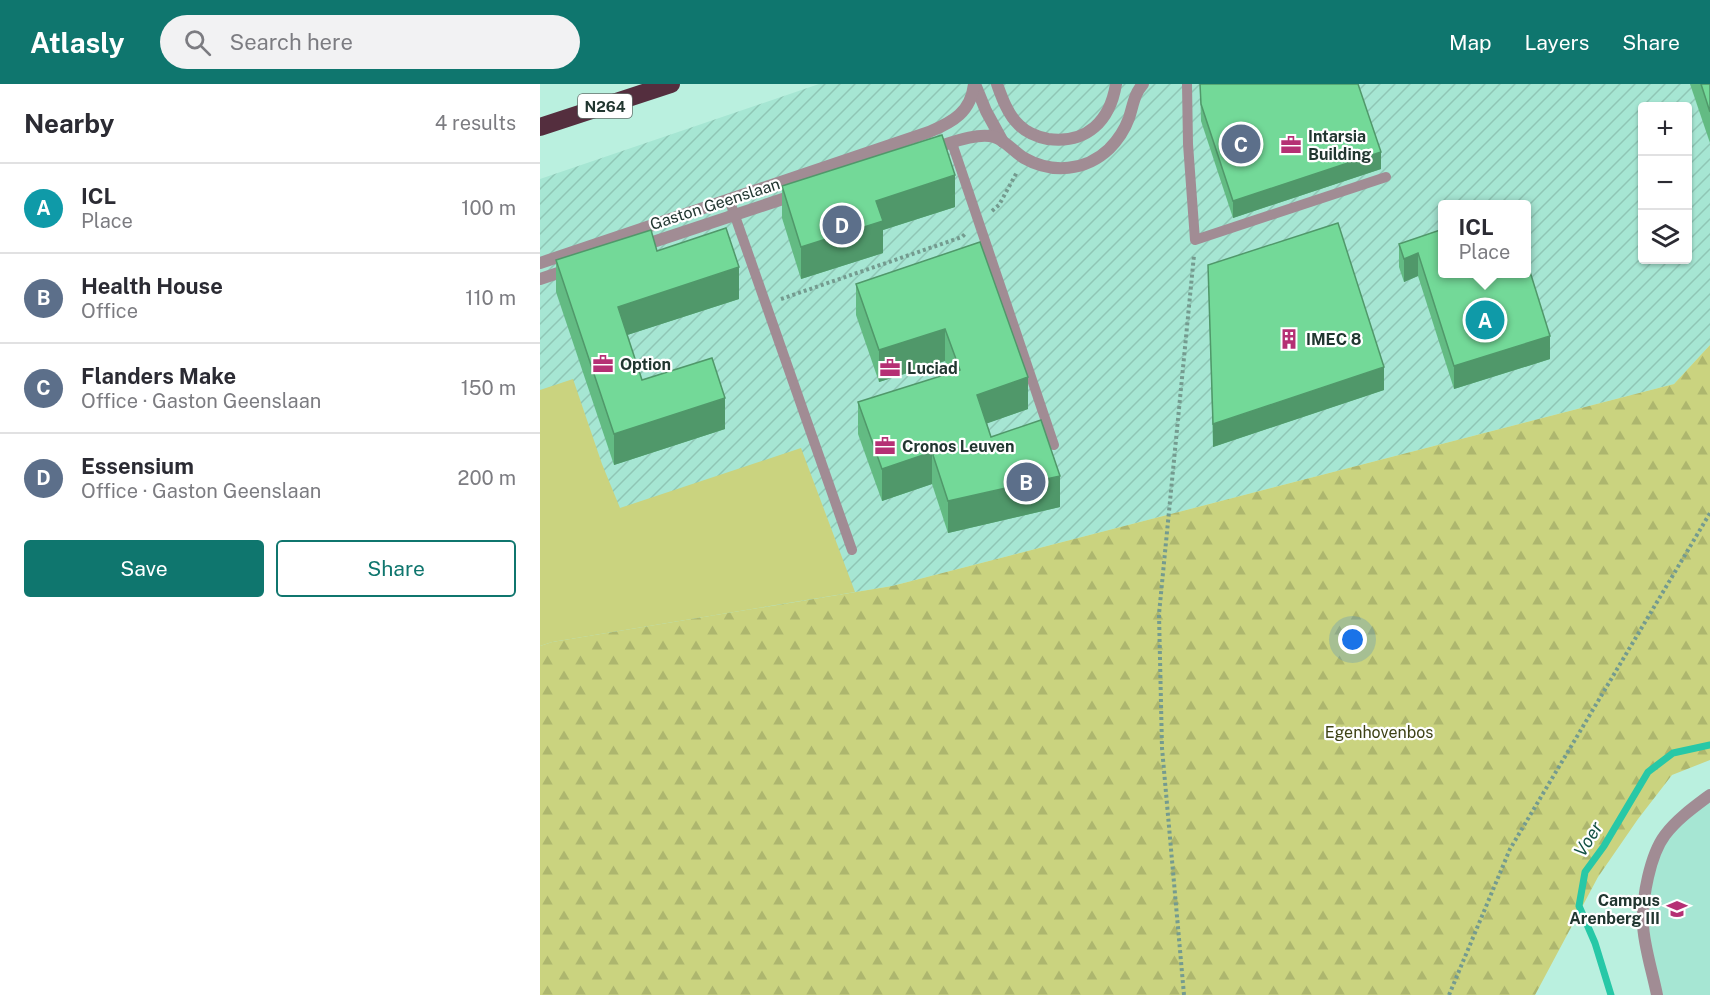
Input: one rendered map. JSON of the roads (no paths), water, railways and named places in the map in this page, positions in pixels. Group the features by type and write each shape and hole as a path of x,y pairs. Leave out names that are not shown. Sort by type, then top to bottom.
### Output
{"highway":[{"name":"N264","path":"540,127 671,84"}],"street":[{"name":"Gaston Geenslaan","path":"974,84 1004,143"},
{"name":"Gaston Geenslaan","path":"540,263 929,132 958,117 973,94 974,84"},
{"path":"997,84 1006,107 1024,130 1059,140 1081,136 1099,124 1108,110 1116,84"},
{"name":"Gaston Geenslaan","path":"923,152 981,136 995,137 1025,158 1044,166 1065,169 1083,165 1104,153 1123,132 1135,96 1143,84"},
{"name":"Gaston Geenslaan","path":"627,251 801,192"},
{"path":"540,279 583,265"},
{"path":"1657,995 1643,924 1645,893 1651,866 1665,836 1691,809 1710,795"}],"lane":[{"path":"1187,84 1188,144 1195,240 1386,177"},
{"path":"952,143 1054,445"},
{"path":"729,199 852,550"}],"waterway":[{"name":"Voer","path":"1611,995 1595,943 1579,906 1585,872 1604,846 1648,772 1673,753 1710,745"}],"place":[{"name":"Flanders Make","path":"1241,144"},
{"name":"Intarsia Building","path":"1291,145"},
{"name":"Essensium","path":"842,225"},
{"name":"ICL","path":"1485,320"},
{"name":"IMEC 8","path":"1289,339"},
{"name":"Option","path":"603,364"},
{"name":"Luciad","path":"890,368"},
{"name":"Cronos Leuven","path":"885,446"},
{"name":"Health House","path":"1026,482"},
{"name":"Campus Arenberg III","path":"1677,909"}],"park label":[{"name":"Egenhovenbos","path":"1379,732"}]}
